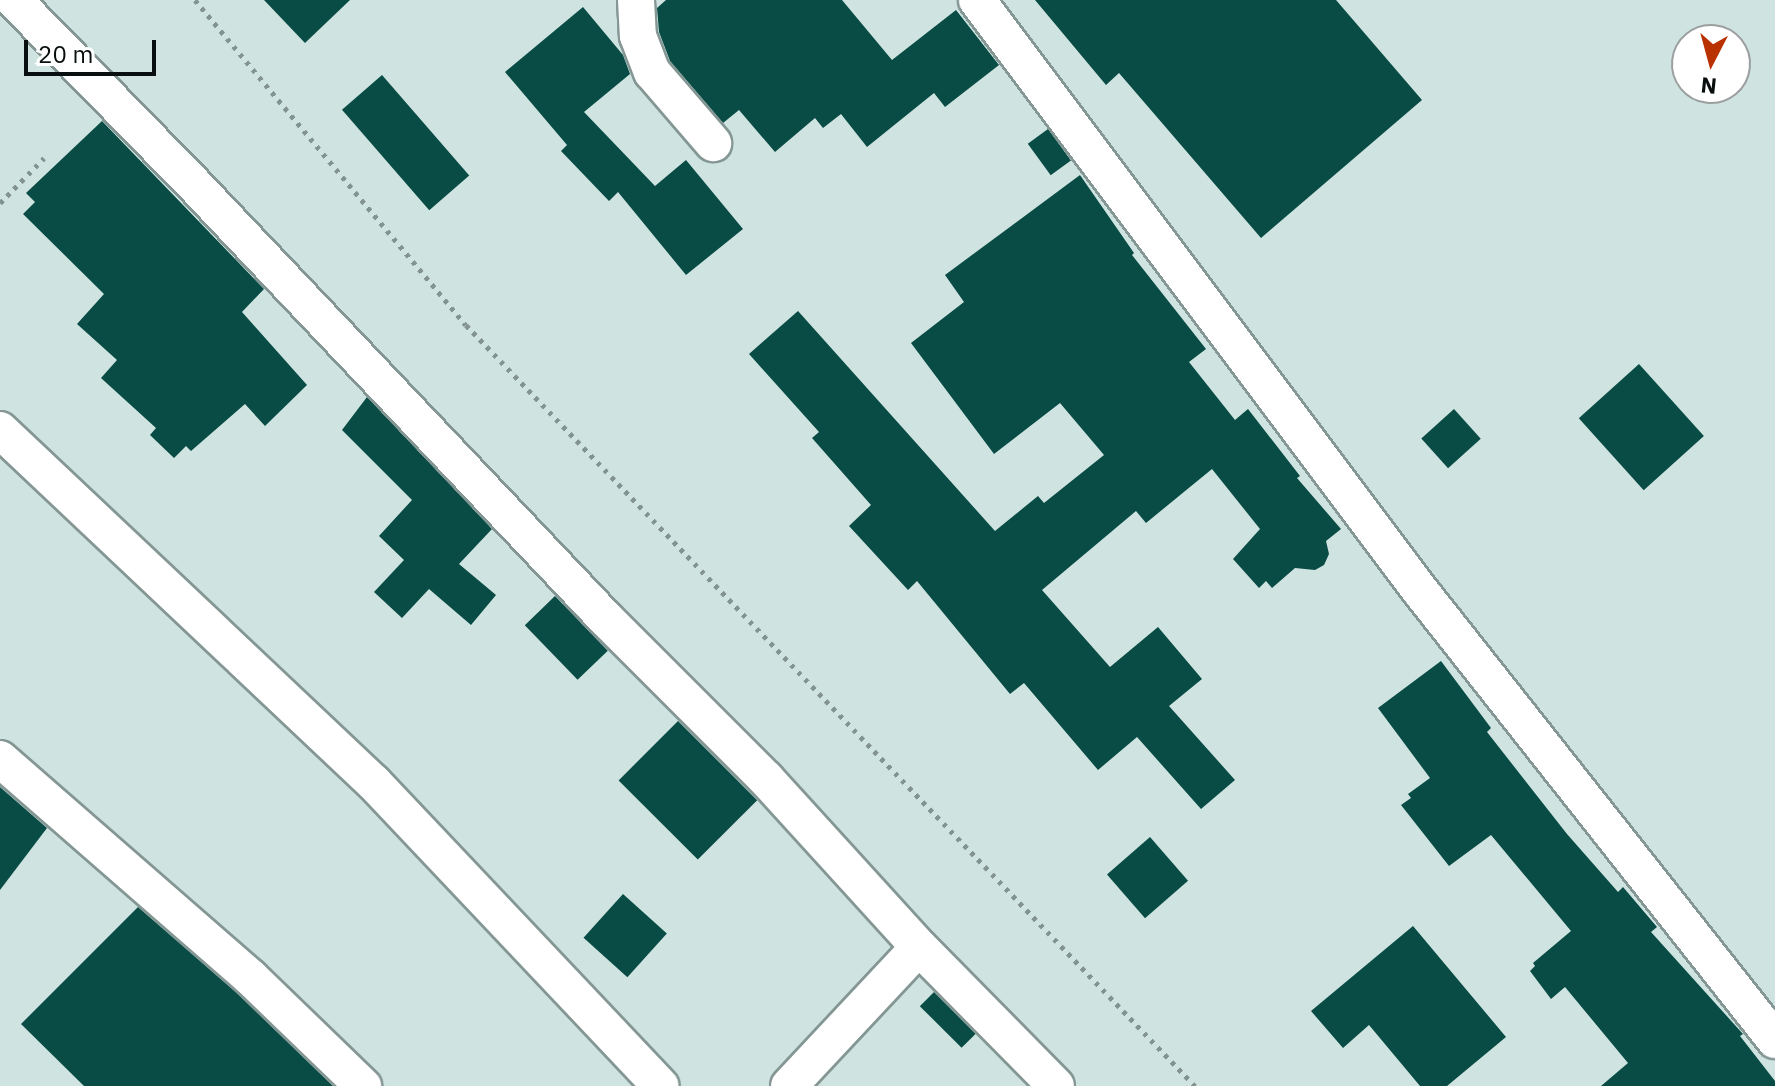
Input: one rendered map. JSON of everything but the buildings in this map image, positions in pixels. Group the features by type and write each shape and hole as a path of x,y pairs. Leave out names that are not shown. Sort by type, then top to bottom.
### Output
{"street":[{"path":"14,0 204,195 606,619 766,779 919,947 1056,1086"},
{"path":"636,0 638,36 652,72 713,143"},
{"path":"977,0 1418,588 1775,1040"},
{"path":"0,430 374,783 661,1086"},
{"path":"0,759 240,968 363,1086"},
{"path":"789,1086 919,947"}],"path":[{"path":"195,0 466,325 1195,1086"},
{"path":"0,203 44,158"}]}
